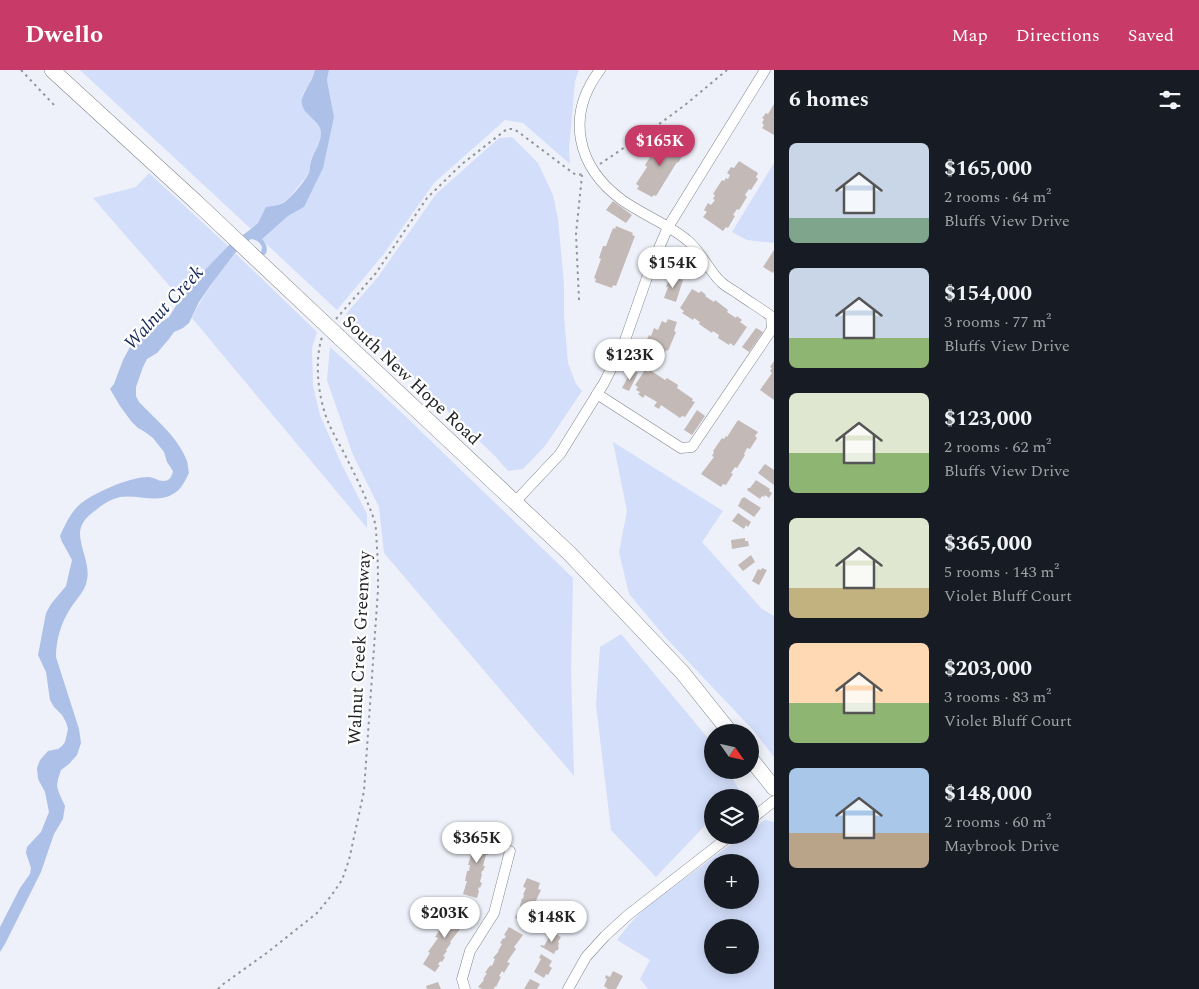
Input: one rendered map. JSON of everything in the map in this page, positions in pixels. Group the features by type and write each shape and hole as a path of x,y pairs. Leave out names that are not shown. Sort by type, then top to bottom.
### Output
{"main road":[{"name":"South New Hope Road","path":"52,70 196,202 569,553 682,672 724,724"},
{"path":"759,769 774,788"}],"street":[{"path":"597,394 681,448 692,447 772,329 771,316 720,281 689,241 611,191 594,169 583,150 579,124 588,87 600,70"},
{"path":"514,503 560,454 597,394 624,343 650,270 668,227 765,70"},
{"path":"759,813 774,801"},
{"path":"568,989 586,957 605,936 628,915 719,844"},
{"path":"465,989 462,979 470,951 494,913 510,851"}],"path":[{"path":"21,70 55,106"},
{"path":"600,165 685,105 726,70"},
{"path":"333,322 376,273 427,198 462,164 507,129 513,129 524,136 568,170 577,175 587,174"},
{"path":"580,300 576,234 582,175"},
{"name":"Walnut Creek Greenway","path":"218,989 317,912 331,896 342,880 349,860 364,791 378,590 376,531 372,514 325,414 318,367 322,337"}],"shaded area":[{"path":"80,70 315,70 302,96 302,105 307,113 318,123 322,132 311,159 309,173 289,198 261,217 258,223 251,229"},
{"path":"315,70 329,70 327,80 334,117 323,168 304,207 288,216 262,239 267,249 266,254 263,255 261,253 262,247 257,241 251,239 235,253 199,302 189,323 174,332 157,353 147,359 136,387 136,396 139,402 166,429 183,452 189,473 183,485 167,497 154,499 127,496 110,500 89,515 81,527 80,539 87,567 87,580 62,626 58,638 56,657 79,729 81,743 77,755 61,770 58,779 57,786 65,806 63,819 54,834 41,872 0,952 0,927 20,888 30,874 31,868 26,853 27,847 41,832 49,812 45,792 38,779 37,768 40,760 48,751 62,746 68,729 62,715 50,700 46,672 38,655 46,613 66,586 72,560 60,536 75,509 92,496 111,487 141,477 151,477 165,481 170,478 173,471 167,462 164,452 153,438 131,421 110,389 114,384 123,360 136,339 169,317 202,273 228,246 258,223 266,207 279,205 284,202 307,177 321,133 316,122 302,105 303,97"},
{"path":"329,70 579,70 575,81 569,149 570,164 523,123 505,120 434,183 383,255 337,310 261,239 288,216 304,207 334,117 327,80"},
{"path":"512,137 538,163 553,195 558,219 564,284 564,316 568,363 576,384 582,391 545,446 523,469 508,471 495,456 346,314 378,277 436,194 499,138"},
{"path":"774,163 774,243 747,240 732,232"},
{"path":"149,173 228,246 202,273 181,299 93,198 136,187"},
{"path":"235,253 317,332 312,348 313,386 320,415 341,463 367,514 367,528 192,318 206,292"},
{"path":"330,347 403,414 573,578 571,670 574,776 384,553 379,507 353,455 327,380"},
{"path":"613,442 723,511 702,542 762,609 774,616 774,757 759,738 759,724 747,724 666,638 629,594 619,552 627,511"},
{"path":"621,634 704,733 704,779 733,779 738,789 704,789 704,826 656,877 611,830 596,705 600,647"},
{"path":"765,820 774,822 774,989 648,989 640,979 650,960 617,940 632,921 650,904 704,864 704,909 759,909 759,854 718,854 732,844 759,844 759,824"}],"building":[{"path":"774,104 774,135 762,128 764,119 762,118 766,113 768,114"},
{"path":"669,137 684,147 682,150 685,152 656,196 652,197 637,189 639,186 636,184 647,167 645,165 652,154 654,156 664,139 666,141"},
{"path":"739,161 758,173 756,177 758,179 751,190 749,189 745,195 747,197 739,210 737,209 733,215 735,216 728,228 726,227 723,231 703,217 707,212 704,210 708,203 711,205 715,200 713,199 715,195 713,194 722,180 728,179 730,175 727,173 731,167 734,168"},
{"path":"613,201 632,215 626,223 606,210"},
{"path":"616,226 633,233 632,235 635,236 616,286 613,285 612,288 595,282 596,279 594,278 601,259 599,258 603,246 606,246 613,228 615,229"},
{"path":"774,250 774,271 773,273 763,267"},
{"path":"693,255 706,272 698,278 684,261"},
{"path":"671,275 683,280 676,302 664,298"},
{"path":"692,289 699,293 701,291 705,296 714,302 715,300 728,310 727,312 742,320 740,322 747,327 734,346 718,338 719,335 713,331 712,333 694,318 693,320 682,313 684,311 680,308"},
{"path":"668,319 677,322 674,331 676,332 660,365 646,360 648,356 643,353 646,347 644,346 654,328 658,330 662,321 666,323"},
{"path":"756,328 763,332 749,352 742,347"},
{"path":"774,361 774,400 760,390 772,373 770,371 772,368 770,367"},
{"path":"632,370 638,373 629,391 622,388"},
{"path":"645,370 648,372 650,370 665,380 667,378 693,399 692,401 695,402 685,417 682,416 680,418 661,405 659,409 654,406 657,402 645,395 643,398 638,394 640,392 636,390 638,387 635,385"},
{"path":"697,410 705,416 692,435 684,430"},
{"path":"738,420 758,432 755,436 757,438 750,449 747,448 745,455 737,468 735,467 731,473 733,474 726,485 723,484 721,487 701,474 714,457 712,456 713,451 722,438 727,437"},
{"path":"765,464 774,470 774,485 758,473"},
{"path":"756,480 770,489 769,491 772,493 769,498 765,495 760,499 747,490"},
{"path":"744,497 761,508 754,517 738,506"},
{"path":"738,513 751,522 748,527 746,525 744,529 732,521"},
{"path":"745,538 749,546 732,549 731,540"},
{"path":"751,555 755,562 743,571 738,565"},
{"path":"762,568 767,570 759,585 752,581 758,569 761,570"},
{"path":"477,830 493,834 483,866 485,866 481,874 480,882 482,883 478,890 477,898 463,894 467,881 465,881 467,871 469,871 470,865 468,865 475,849 473,848 478,833 476,832"},
{"path":"527,878 540,883 538,889 541,890 534,905 537,906 529,921 531,921 530,924 515,918 523,899 526,888 523,887"},
{"path":"454,906 467,914 460,929 450,942 443,956 445,957 442,962 440,961 438,965 440,965 435,972 423,964 430,953 428,952 438,938 435,937 441,928 443,929"},
{"path":"509,927 523,935 514,947 516,949 507,962 510,963 504,973 502,971 499,976 501,977 496,987 494,989 482,989 478,987 484,980 488,968 492,966 495,959 493,958 499,951 502,944 500,943 506,936 504,935"},
{"path":"552,932 561,937 558,942 559,948 554,954 540,946 544,946"},
{"path":"541,954 552,961 549,966 552,968 544,978 534,972 541,959 539,958"},
{"path":"613,971 623,976 616,989 608,989 604,986 607,979 605,978 606,975 610,977"},
{"path":"530,979 540,984 537,989 524,989"},
{"path":"438,982 441,989 427,989 426,986"}],"water label":[{"name":"Walnut Creek","path":"163,307"}]}
